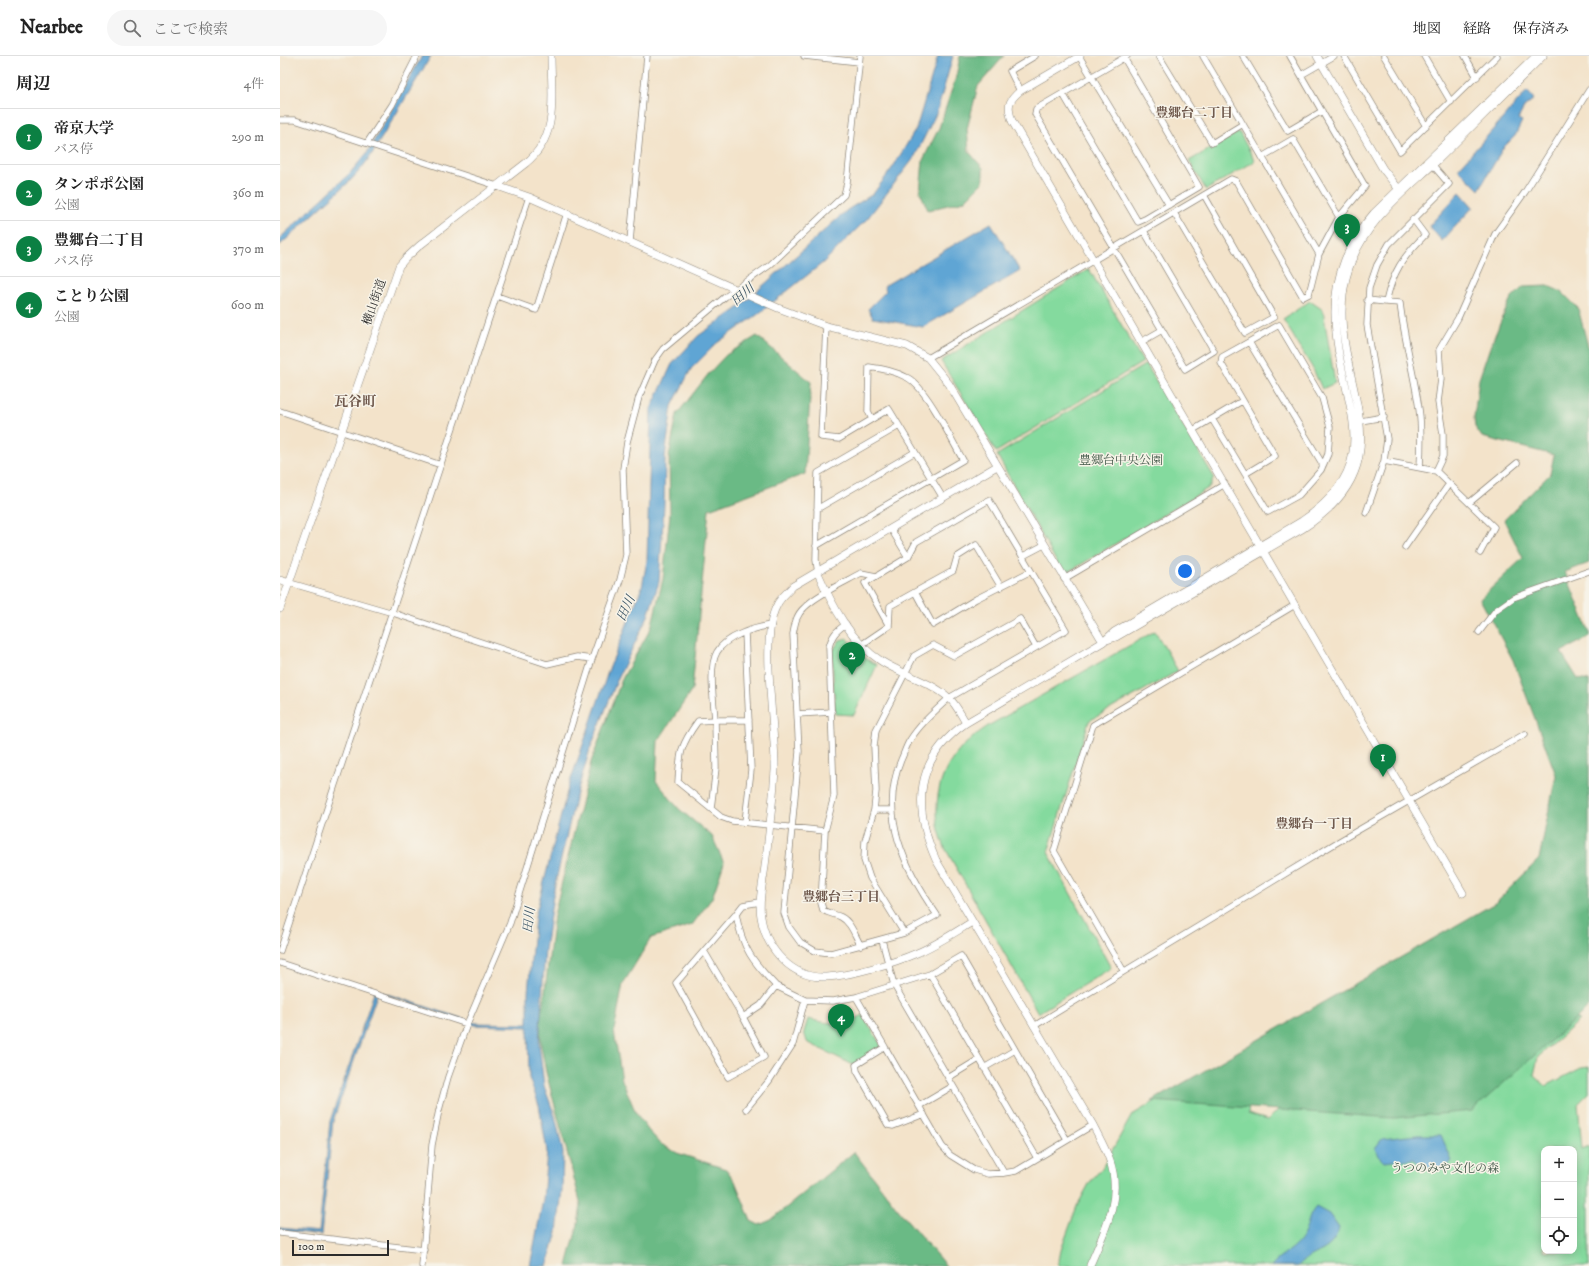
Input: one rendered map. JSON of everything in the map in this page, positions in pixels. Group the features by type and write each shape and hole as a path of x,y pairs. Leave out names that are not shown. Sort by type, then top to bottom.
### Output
{"street":[{"path":"366,143 392,105 417,56"},
{"name":"横山街道","path":"280,609 399,266 419,246 535,156 546,141 549,132 551,111 551,56"},
{"path":"630,241 647,56"},
{"path":"422,1266 432,1146 437,1117 448,1077 467,1024 510,923 592,659 612,606 626,555 624,469 632,420 639,397 655,360 663,349 770,265 844,194 847,183 860,59 804,56"},
{"path":"1020,91 1010,71 1035,56"},
{"path":"1169,205 1080,56 1020,91 1012,98 1008,109 1012,121 1463,893"},
{"path":"1159,56 1212,143 1243,124"},
{"path":"1203,56 1319,254"},
{"path":"1244,56 1288,130 1322,111"},
{"path":"928,358 1231,179 1236,180 1303,297 1309,294 1319,254 1339,217 1365,186 1290,56"},
{"path":"1317,56 1383,169 1400,192"},
{"path":"1301,75 1334,56"},
{"path":"1344,56 1400,151 1497,56"},
{"path":"1384,56 1426,126"},
{"path":"1424,56 1451,102"},
{"path":"1465,56 1477,77"},
{"path":"1431,162 1536,56"},
{"path":"1090,1265 1111,1212 1115,1186 1111,1163 1093,1125 943,873 930,847 923,823 920,804 926,774 932,760 948,738 966,723 1103,642 1114,632 1262,549 1313,513 1337,492 1353,458 1357,422 1336,330 1336,298 1339,280 1346,257 1356,237 1374,213 1400,192 1543,56"},
{"path":"1063,94 1138,222 1199,187 1126,57 1036,109 1034,114 1185,369 1214,351 1144,231"},
{"path":"1436,470 1443,456 1443,434 1438,402 1441,379 1439,350 1458,318 1495,234 1525,192 1589,90"},
{"path":"280,120 295,120 529,197 778,308 826,326 898,343 917,350 928,358 949,384 1103,642"},
{"path":"1262,157 1293,139 1339,217"},
{"path":"1366,513 1384,461 1387,439 1367,325 1367,300 1369,288 1377,265 1389,244 1449,184 1431,162"},
{"path":"1174,213 1245,333 1274,317 1204,195"},
{"path":"280,951 393,613 529,197"},
{"path":"497,296 536,310 567,214"},
{"path":"1386,302 1390,281 1398,266 1406,254 1425,235 1413,219"},
{"path":"1367,300 1400,303 1402,324 1419,410 1422,438 1420,468"},
{"path":"1212,419 1245,474 1268,512 1299,495 1313,481 1328,454 1330,427 1322,398 1279,325 1222,357 1221,363 1275,456 1245,474"},
{"path":"826,326 821,437 839,439 889,409 943,498"},
{"path":"1141,342 1162,330"},
{"path":"1249,342 1323,465"},
{"path":"816,546 963,460 920,388 909,379 892,371 869,367 868,411 872,419"},
{"path":"1193,430 1242,401"},
{"path":"280,411 341,433 441,465"},
{"path":"1357,422 1384,417"},
{"path":"899,426 818,473 816,546 818,573 846,624 861,645 882,662 904,674 922,681 949,698 966,723"},
{"path":"817,509 915,452"},
{"path":"1384,461 1436,470 1494,527 1480,553"},
{"path":"1469,504 1517,463"},
{"path":"972,922 918,953 888,964 826,977 809,975 796,970 777,955 771,946 761,917 760,902 770,825 775,757 769,653 771,626 777,604 793,586 818,573 997,466"},
{"path":"1064,579 1225,484"},
{"path":"1406,547 1449,484"},
{"path":"876,576 861,573 803,608 796,620 793,634 799,752 784,913 789,927 800,942 815,951 831,953 882,940 904,933 937,915 905,860 897,837 891,810 896,772 909,741 933,713 949,698 1036,646 1066,630 989,500 916,542 908,557 865,583 889,626"},
{"path":"891,529 908,557"},
{"path":"889,626 890,606 953,571 958,557 976,545 1001,587"},
{"path":"1023,556 1044,545"},
{"path":"915,592 933,625 1031,571"},
{"path":"1479,632 1503,604 1513,598 1589,571"},
{"path":"280,580 393,613 547,664 577,657 592,659"},
{"path":"1123,970 1054,851 1094,725 1295,605"},
{"path":"904,933 870,878 864,860 865,841 874,810 876,791 874,746 876,730 914,656 933,645 954,656 1020,619 1036,646"},
{"path":"846,624 836,631 831,637 829,647 834,796 825,831 821,903 823,910 828,914 840,916 847,921 861,946"},
{"path":"711,808 716,768 712,679 716,652 725,643 751,628 771,626"},
{"path":"861,645 889,626"},
{"path":"745,632 751,770 745,822"},
{"path":"797,714 832,712"},
{"path":"749,720 698,721 684,740 680,752 678,782 721,817 732,821 825,831"},
{"path":"1034,1026 1123,970 1409,800 1525,734"},
{"path":"874,810 891,810"},
{"path":"704,951 743,1016 764,1057 728,1077 676,984 743,905 760,902"},
{"path":"736,914 740,935 749,954 758,967 776,986 805,1000 833,1001 856,997 930,974 961,956 1067,1140"},
{"path":"882,940 894,985 1004,1173"},
{"path":"280,964 467,1024"},
{"path":"930,974 1037,1158"},
{"path":"743,1016 760,1005 776,986"},
{"path":"856,997 942,1146 950,1155 974,1170 988,1174 1016,1171 1093,1125"},
{"path":"746,1109 769,1082 793,1044 805,1000"},
{"path":"885,1047 856,1065 857,1071 888,1125 893,1126 924,1114"},
{"path":"984,1068 1015,1050"},
{"path":"948,1078 979,1060"},
{"path":"919,1106 953,1086"},
{"path":"280,1233 424,1250"}],"green space":[{"path":"960,56 1004,56 978,86 967,129 969,152 983,168 983,182 964,201 928,210 920,192 923,160 939,128 956,77"},
{"path":"1239,132 1255,161 1206,190 1189,161"},
{"path":"1089,269 1143,362 996,452 941,361"},
{"path":"1548,286 1562,292 1578,308 1589,350 1589,563 1565,572 1589,631 1589,637 1561,652 1578,679 1589,681 1589,1007 1472,1111 1394,1118 1152,1101 1495,903 1539,859 1556,775 1513,660 1480,599 1523,558 1504,520 1550,474 1554,455 1482,437 1475,427 1474,417 1479,379 1490,347 1510,300 1523,287"},
{"path":"1310,301 1323,310 1335,383 1322,389 1313,369 1283,319"},
{"path":"757,336 811,382 805,474 709,509 692,690 658,741 656,781 679,809 712,836 724,863 712,898 692,925 651,938 623,984 614,1031 622,1080 636,1113 648,1130 661,1144 677,1153 726,1169 735,1181 751,1221 759,1225 771,1220 854,1152 896,1207 946,1266 567,1266 578,1224 581,1205 546,1072 541,1046 540,1018 544,999 554,915 591,762 622,679 651,628 663,579 670,514 669,456 677,414 710,372 726,355"},
{"name":"豊郷台中央公園","path":"1146,364 1214,477 1210,487 1070,571 1061,570 997,455"},
{"path":"1155,631 1178,671 1089,721 1048,852 1111,968 1038,1013 945,848 939,828 937,809 938,794 942,780 947,768 955,756 975,735 988,726"},
{"path":"847,638 865,658 877,665 854,715 835,714 832,652 840,640"},
{"name":"うつのみや文化の森","path":"1514,1006 1579,1020 1538,1057 1534,1075 1546,1086 1581,1068 1589,1067 1589,1093 1578,1104 1582,1149 1589,1146 1589,1266 1058,1266 1061,1250 1077,1206 1090,1182 1102,1168 1132,1115 1159,1099 1252,1081 1248,1114 1268,1120 1286,1102"},
{"path":"863,1015 882,1047 853,1065 807,1042 804,1032 808,1019 836,1023 856,1019"}],"water":[{"path":"422,56 431,56 370,157 361,169 350,181 280,245 280,238 350,173 367,153"},
{"path":"938,56 953,56 937,112 914,158 867,219 824,262 757,315 717,343 691,369 672,406 665,457 664,505 659,582 648,616 618,678 590,749 575,800 554,889 545,950 539,1044 544,1086 555,1116 563,1152 562,1190 557,1232 547,1266 530,1266 543,1200 547,1151 539,1105 529,1078 528,1027 475,1025 378,992 333,1121 321,1235 280,1230 280,1228 319,1232 330,1121 375,990 476,1023 528,1024 528,992 535,917 568,788 608,672 642,587 647,561 651,409 672,364 698,336 737,309 847,210 873,194 893,167 916,129"},
{"path":"1527,91 1534,99 1525,106 1518,119 1522,121 1515,136 1503,148 1479,190 1458,169"},
{"path":"1460,192 1473,207 1442,241 1429,226"},
{"path":"991,223 1020,271 923,327 873,318 868,309 886,291 884,286"},
{"path":"1417,1135 1441,1135 1452,1161 1439,1171 1423,1166 1413,1159 1384,1162 1378,1156 1375,1148 1382,1139"},
{"path":"1316,1207 1329,1214 1339,1228 1332,1243 1322,1251 1309,1257 1298,1266 1271,1266 1300,1241 1305,1232 1311,1214"}],"place":[{"name":"豊郷台二丁目","path":"1347,247"},
{"name":"タンポポ公園","path":"852,675"},
{"name":"帝京大学","path":"1383,777"},
{"name":"ことり公園","path":"841,1037"}],"district":[{"name":"豊郷台二丁目","path":"1194,112"},
{"name":"瓦谷町","path":"355,401"},
{"name":"豊郷台一丁目","path":"1314,823"},
{"name":"豊郷台三丁目","path":"841,896"}],"water label":[{"name":"田川","path":"742,294"},
{"name":"田川","path":"625,608"},
{"name":"田川","path":"528,920"}]}
